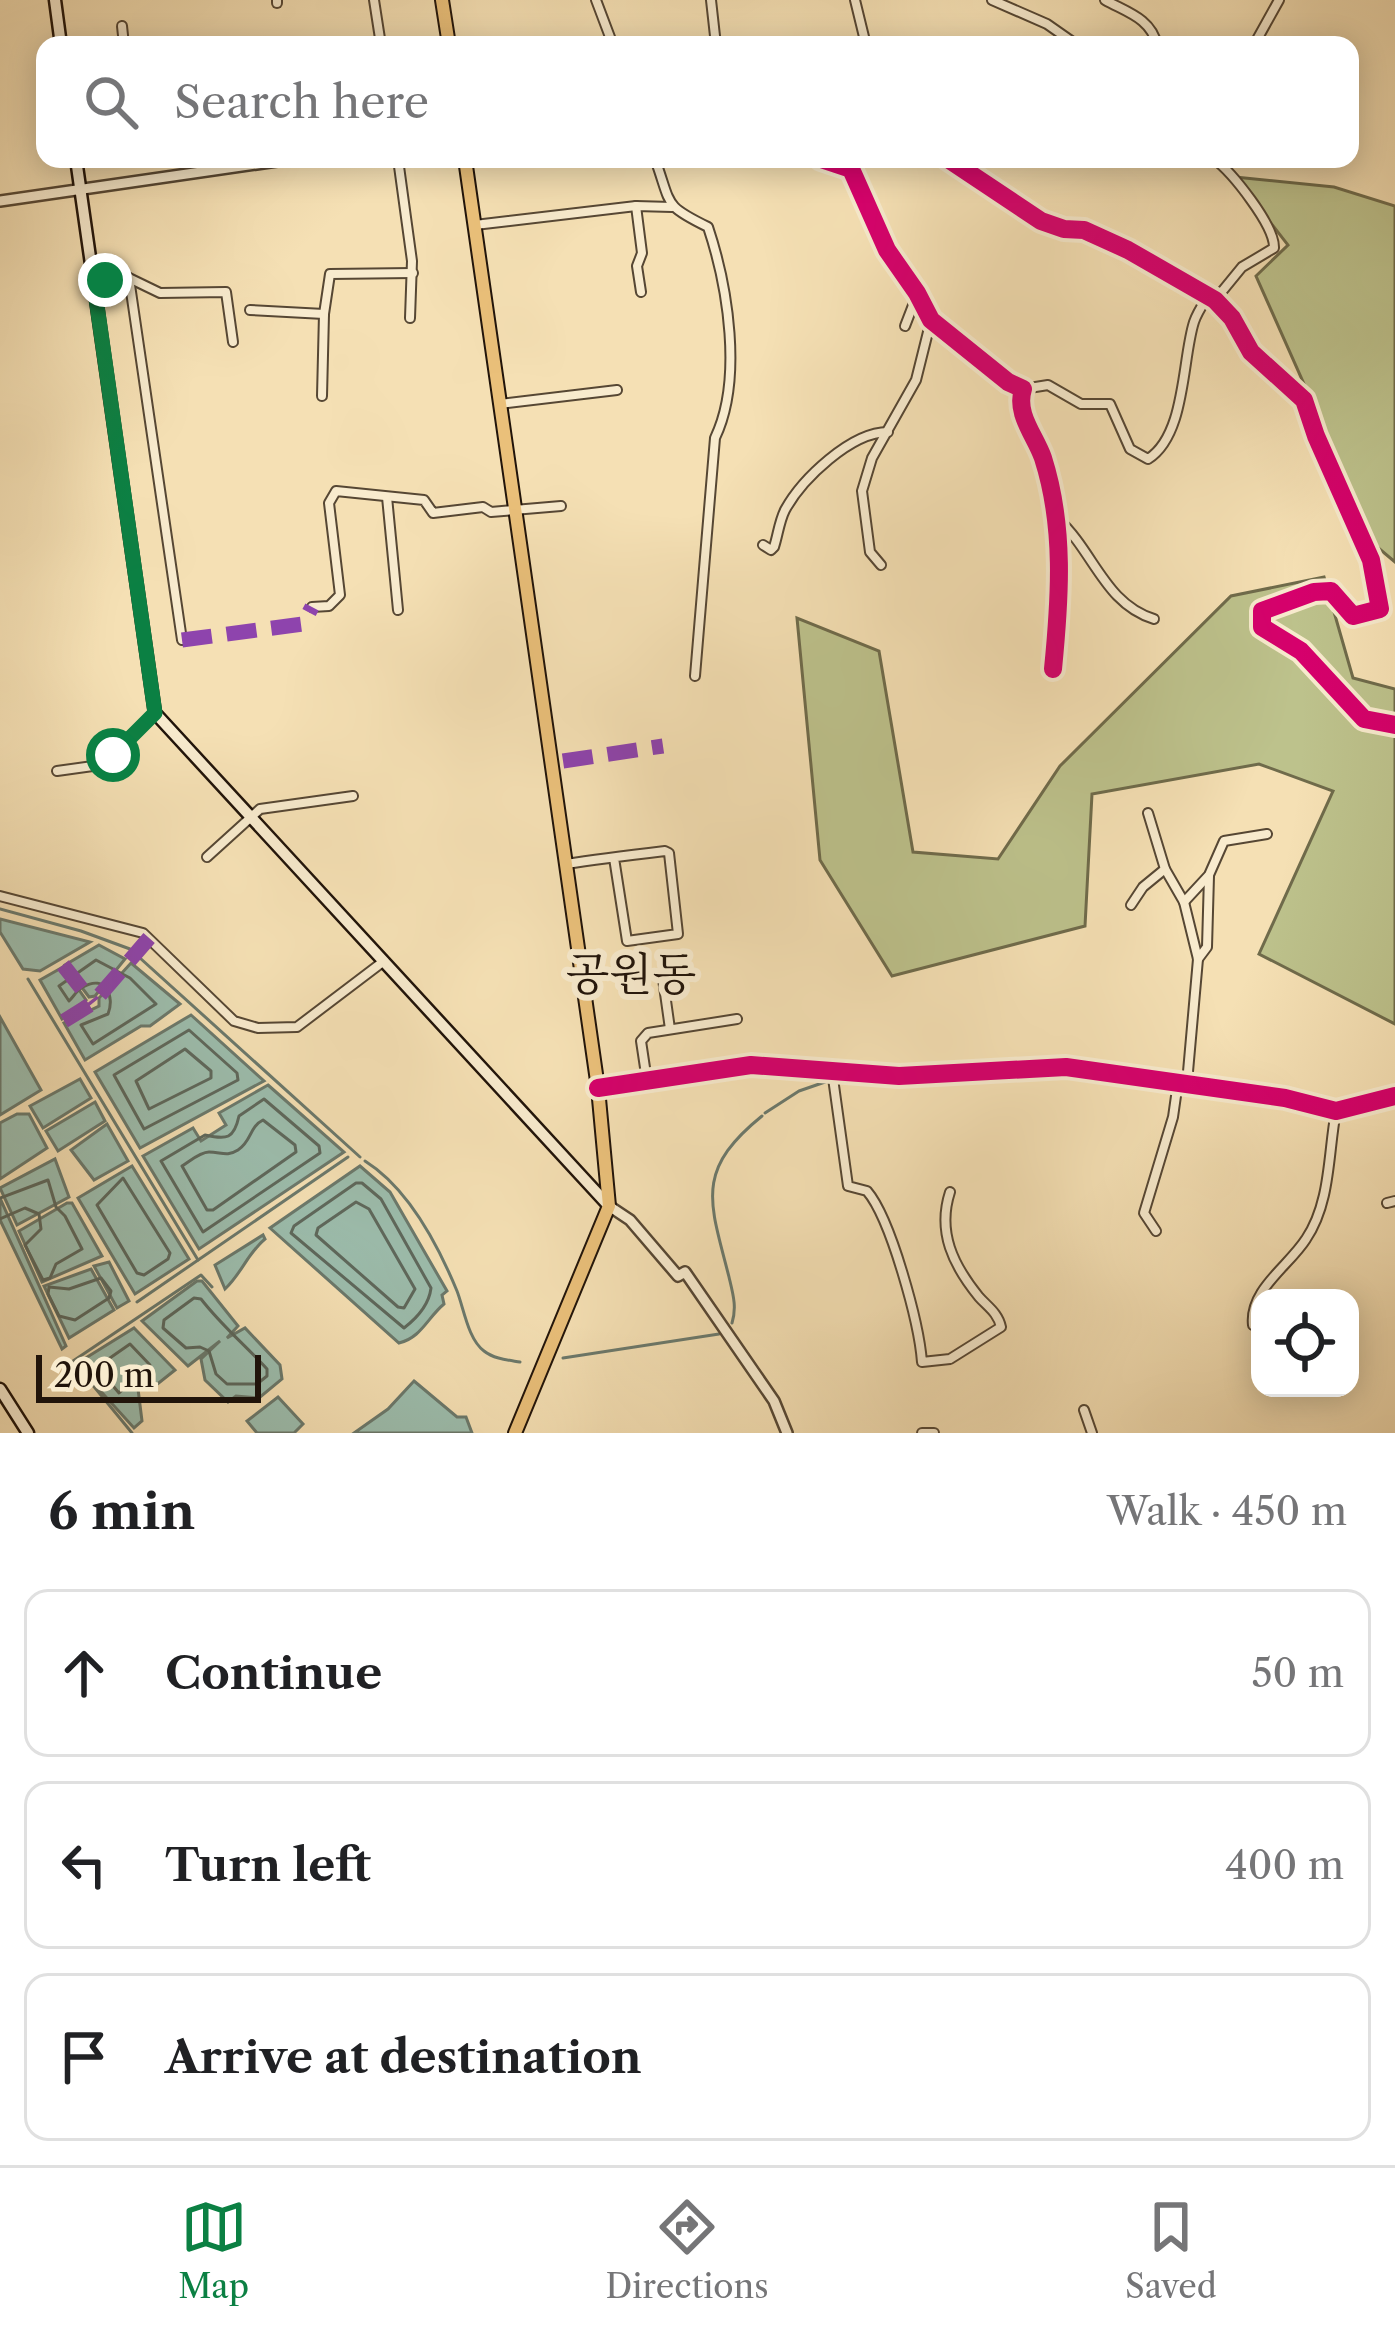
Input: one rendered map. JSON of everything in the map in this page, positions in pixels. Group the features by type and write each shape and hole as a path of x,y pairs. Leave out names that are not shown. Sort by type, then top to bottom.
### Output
{"main road":[{"path":"55,0 60,36"},
{"path":"442,0 448,36"},
{"path":"77,168 155,713 609,1206"},
{"path":"466,168 598,1088 609,1206 515,1433"},
{"path":"0,1389 28,1433"}],"street":[{"path":"374,0 379,36"},
{"path":"596,0 610,36"},
{"path":"711,0 715,36"},
{"path":"855,0 864,36"},
{"path":"992,0 1065,36"},
{"path":"1105,0 1139,17 1153,36"},
{"path":"1259,36 1279,0"},
{"path":"122,26 123,36"},
{"path":"0,201 233,168"},
{"path":"399,168 413,273 410,318"},
{"path":"658,168 673,207 683,218 709,227 730,339 729,402 715,438 695,676"},
{"path":"849,168 886,250 931,320 1008,382 1023,388 1048,386 1081,404 1110,404 1130,449 1148,459 1161,449 1179,401 1192,325 1242,267 1274,248 1257,208 1222,168"},
{"path":"962,168 1041,221 1084,230 1211,298 1232,318 1251,352 1304,400 1371,560 1381,609 1353,616 1337,595 1323,591 1262,611 1262,627 1300,650 1364,719 1395,724"},
{"path":"636,206 642,253 637,266 640,292"},
{"path":"475,225 636,206 673,207"},
{"path":"322,396 327,280 335,272 413,273"},
{"path":"129,278 182,640"},
{"path":"94,284 129,278 160,293 226,292 233,342"},
{"path":"905,326 917,293"},
{"path":"250,310 324,314"},
{"path":"881,565 870,552 862,491 872,458 916,380 931,320"},
{"path":"1023,388 1022,414 1041,452 1057,518 1060,600 1052,669"},
{"path":"500,404 617,390"},
{"path":"763,545 774,547 782,516 820,465 871,434 888,432"},
{"path":"312,607 329,605 340,595 331,494 336,491 424,500 433,513 561,506"},
{"path":"387,497 398,610"},
{"path":"1057,518 1074,533 1116,596 1133,612 1154,619"},
{"path":"56,771 100,765 155,713"},
{"path":"207,857 250,816 273,805 353,796"},
{"path":"1148,814 1165,869 1184,902 1198,959 1183,1082 1144,1213 1156,1231"},
{"path":"1184,902 1209,875 1224,841 1267,834"},
{"path":"566,864 614,858 670,853 678,934 627,941 614,858"},
{"path":"1131,905 1143,887 1165,869"},
{"path":"1198,959 1207,947 1209,875"},
{"path":"0,896 143,933 234,1022 257,1028 297,1027 384,962"},
{"path":"662,972 670,1028"},
{"path":"647,1081 641,1041 648,1033 737,1019"},
{"path":"598,1088 751,1064 899,1076 1066,1067 1285,1098 1336,1111 1395,1096"},
{"path":"832,1071 848,1186 866,1191 880,1212 917,1329 922,1362 950,1359 1000,1327 999,1317 977,1295 949,1247 944,1222 950,1192"},
{"path":"1264,1289 1307,1238 1319,1210 1336,1111"},
{"path":"609,1206 630,1220 678,1276 685,1272 774,1401 788,1433"},
{"path":"1084,1410 1092,1433"},
{"path":"922,1433 934,1433"}],"green space":[{"path":"1235,177 1334,187 1395,206 1395,562 1376,546 1256,276 1288,245"},
{"path":"1324,577 1353,678 1395,689 1395,1024 1259,954 1333,791 1259,764 1092,794 1085,926 892,976 820,860 797,618 879,651 913,852 998,859 1060,766 1231,596"}],"water":[{"path":"0,919 90,942 40,971 23,969 0,932"},
{"path":"99,945 125,959 95,996 89,997 65,965"},
{"path":"131,963 180,1004 150,1026 141,1026 85,1060 64,1023 99,1006 99,998"},
{"path":"63,967 86,1000 62,1019 40,980"},
{"path":"191,1015 264,1081 140,1148 95,1072"},
{"path":"0,1017 41,1090 0,1115"},
{"path":"80,1079 91,1098 43,1128 30,1106"},
{"path":"268,1085 344,1152 199,1249 143,1156 193,1128 201,1141 226,1125 219,1113"},
{"path":"95,1102 105,1121 58,1151 46,1131"},
{"path":"29,1114 47,1148 0,1179 0,1123"},
{"path":"107,1124 128,1161 94,1180 71,1150"},
{"path":"55,1159 69,1197 17,1225 0,1188"},
{"path":"132,1166 189,1259 135,1294 78,1198"},
{"path":"360,1166 390,1192 447,1291 442,1295 444,1304 424,1326 399,1343 270,1228"},
{"path":"0,1198 66,1346 62,1349 0,1220"},
{"path":"72,1203 102,1256 42,1282 19,1231"},
{"path":"263,1235 265,1239 225,1289 215,1265"},
{"path":"109,1262 129,1301 117,1308 94,1266"},
{"path":"91,1269 114,1310 69,1338 44,1286"},
{"path":"202,1281 238,1326 227,1338 245,1328 280,1365 282,1379 259,1398 236,1396 228,1402 205,1380 201,1359 220,1341 188,1366 142,1321"},
{"path":"134,1328 175,1370 155,1386 148,1382 138,1389 142,1421 134,1428 76,1364"},
{"path":"414,1381 457,1417 466,1417 472,1433 354,1433 388,1409"},
{"path":"278,1397 303,1424 294,1433 257,1433 247,1421"}],"waterway":[{"path":"0,909 130,949 360,1157"},
{"path":"28,979 198,1260"},
{"path":"992,1075 1078,1072"},
{"path":"839,1080 952,1077"},
{"path":"765,1113 799,1091 828,1081"},
{"path":"1182,1087 1297,1105"},
{"path":"1332,1105 1395,1089"},
{"path":"732,1323 734,1300 713,1189 725,1154 762,1116"},
{"path":"137,1302 348,1157"},
{"path":"365,1161 395,1186 420,1219 479,1346 492,1356 520,1362"},
{"path":"132,1433 73,1361 201,1275 212,1287"},
{"path":"563,1358 719,1334"}],"marked path":[{"path":"182,640 303,624 312,607"},
{"path":"563,761 663,746"},
{"path":"64,1021 93,1003 150,937"},
{"path":"63,965 93,1003"}],"cycle path":[{"path":"848,168 887,250 931,320 1023,389 1022,407 1043,458 1058,536 1053,669"},
{"path":"962,168 1041,221 1084,230 1215,300 1232,318 1251,352 1304,400 1371,560 1380,609 1353,616 1331,591 1314,592 1262,611 1262,627 1301,651 1364,719 1395,725"},
{"path":"598,1088 751,1065 899,1076 1066,1067 1285,1098 1336,1111 1395,1096"}],"district":[{"name":"공원동","path":"631,974"}],"route":[{"path":"105,280 94,284 155,713 113,755"}]}
